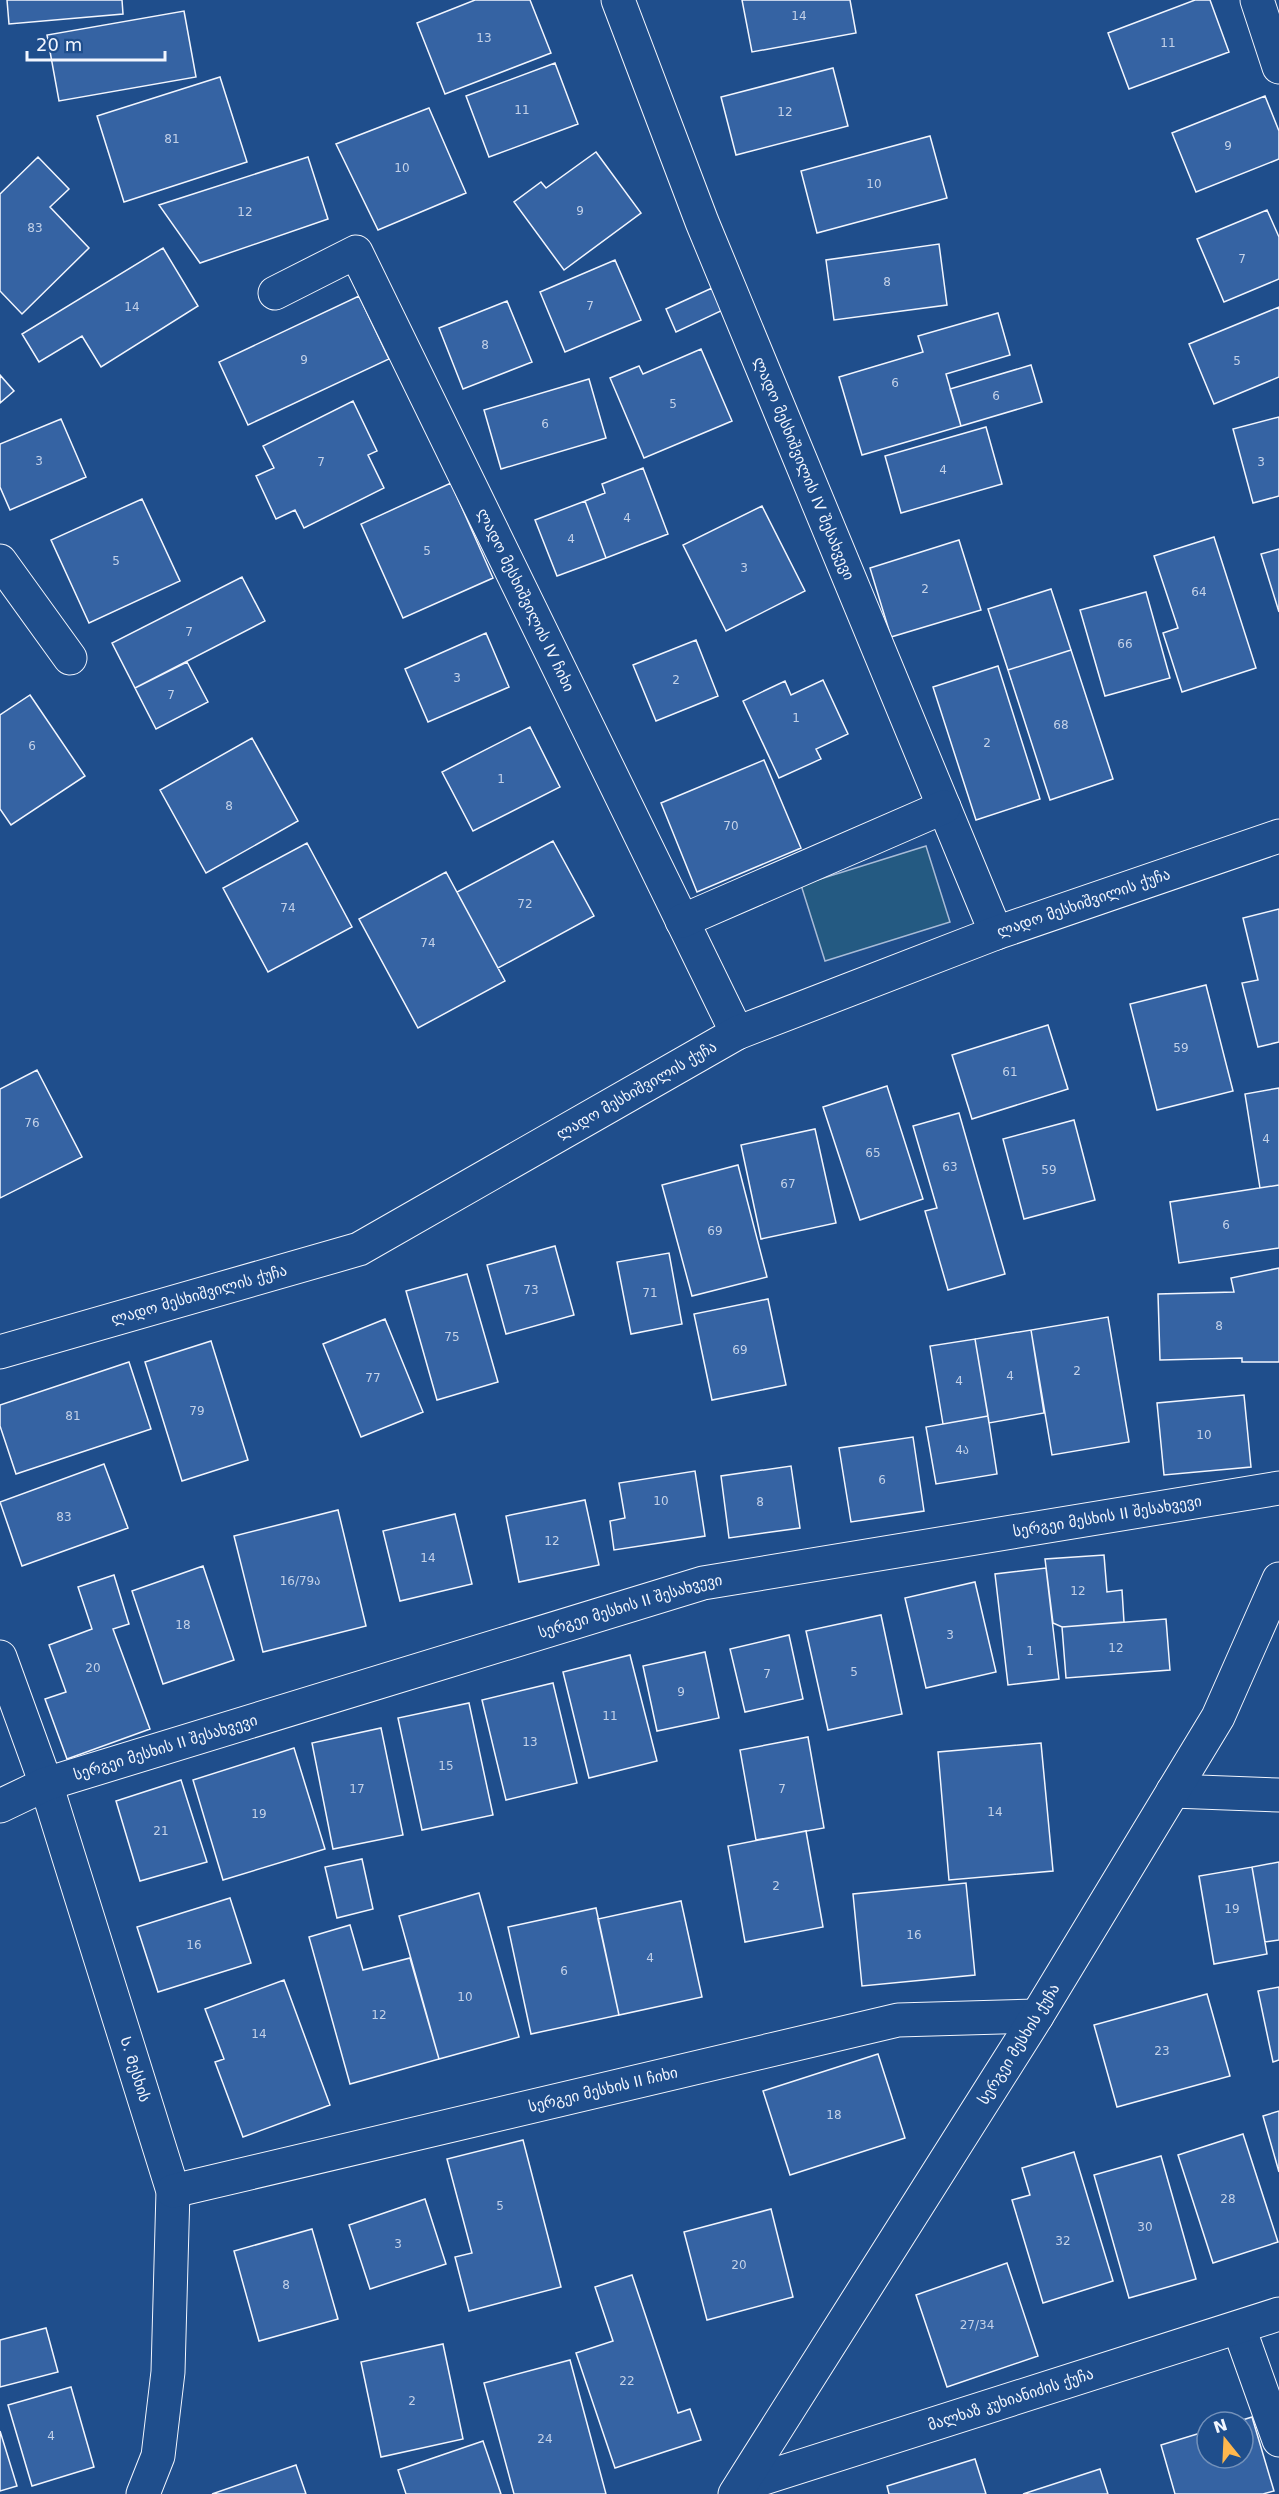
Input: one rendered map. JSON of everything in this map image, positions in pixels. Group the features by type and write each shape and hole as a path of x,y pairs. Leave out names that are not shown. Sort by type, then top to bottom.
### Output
{"street":[{"name":"ლადო მესხიშვილის IV შესახვევი","path":"618,0 702,222 996,933"},
{"path":"1257,0 1279,67"},
{"name":"ლადო მესხიშვილის IV ჩიხი","path":"275,293 356,252 737,1033"},
{"path":"0,561 70,658"},
{"path":"682,921 944,807"},
{"name":"ლადო მესხიშვილის ქუჩა","path":"0,1352 359,1249 737,1033 996,933 1279,836"},
{"name":"სერგეი მესხის II შესახვევი","path":"0,1806 46,1784 703,1583 1279,1488"},
{"name":"სერგეი მესხის ქუჩა","path":"739,2490 1036,2016 1218,1717 1279,1579"},
{"name":"Ს. Მესხის","path":"0,1657 46,1784 173,2191 168,2372 158,2456 143,2494"},
{"path":"1173,1791 1279,1795"},
{"name":"სერგეი მესხის II ჩიხი","path":"173,2191 898,2020 1036,2016"},
{"name":"მალხაზ კუხიანიძის ქუჩა","path":"739,2490 1279,2314"},
{"path":"1239,2328 1279,2440"}],"shaded area":[{"path":"926,846 950,922 825,961 801,885"}],"building":[{"path":"7,0 122,0 123,14 9,24"},
{"path":"475,0 530,0 551,53 445,94 417,23"},
{"path":"742,0 850,0 856,33 752,52"},
{"path":"1195,0 1210,0 1229,52 1129,89 1108,33"},
{"path":"184,11 196,77 59,101 47,35"},
{"path":"555,63 578,124 489,157 466,96"},
{"path":"833,68 848,126 736,155 721,97"},
{"path":"220,77 247,162 124,202 97,116"},
{"path":"1265,96 1279,131 1279,159 1196,192 1172,133"},
{"path":"429,108 466,193 378,230 336,144"},
{"path":"930,136 947,198 817,233 801,171"},
{"path":"596,152 641,213 564,270 514,202 541,182 546,188"},
{"path":"38,157 69,189 50,207 89,248 22,314 0,291 0,194"},
{"path":"308,157 328,219 200,263 159,205"},
{"path":"1267,210 1279,237 1279,279 1224,302 1197,239"},
{"path":"939,244 947,305 834,320 826,260"},
{"path":"163,248 198,306 101,367 82,336 39,362 22,334"},
{"path":"615,260 641,320 565,352 540,292"},
{"path":"712,288 723,310 676,332 666,309"},
{"path":"359,296 389,359 248,425 219,362"},
{"path":"507,301 532,362 463,389 439,328"},
{"path":"1279,307 1279,377 1214,404 1189,344"},
{"path":"998,313 1010,355 946,374 961,426 862,455 839,377 923,352 918,336"},
{"path":"701,349 732,421 644,458 610,378 639,366 643,374"},
{"path":"1031,365 1042,402 961,426 950,389"},
{"path":"0,375 14,391 0,403"},
{"path":"589,379 606,438 501,469 484,410"},
{"path":"353,401 377,451 368,455 384,488 304,528 295,510 276,519 256,476 274,468 263,446"},
{"path":"1279,417 1279,496 1253,503 1233,429"},
{"path":"61,419 86,477 10,510 0,487 0,444"},
{"path":"986,427 1002,484 901,513 885,456"},
{"path":"643,468 668,534 606,558 585,501 605,493 602,484"},
{"path":"451,483 493,578 403,618 361,524"},
{"path":"142,499 180,581 89,623 51,540"},
{"path":"585,501 606,558 557,576 535,520"},
{"path":"762,506 805,591 726,631 683,545"},
{"path":"1214,537 1256,668 1182,692 1163,633 1178,628 1154,556"},
{"path":"959,540 981,610 891,637 870,568"},
{"path":"1279,549 1279,612 1261,554"},
{"path":"242,577 265,621 135,688 112,643"},
{"path":"1051,589 1071,650 1008,670 988,609"},
{"path":"1146,592 1170,678 1105,696 1080,610"},
{"path":"486,633 509,687 428,722 405,669"},
{"path":"696,640 718,696 656,721 633,665"},
{"path":"1071,650 1113,779 1050,800 1008,670"},
{"path":"187,662 208,702 156,729 135,688"},
{"path":"998,666 1040,799 976,820 933,687"},
{"path":"823,680 848,734 816,749 821,759 779,778 743,701 785,681 791,695"},
{"path":"30,695 85,776 11,825 0,809 0,715"},
{"path":"530,727 560,787 473,831 442,772"},
{"path":"252,738 298,821 206,873 160,790"},
{"path":"764,760 801,848 697,892 661,803"},
{"path":"553,841 594,916 498,968 457,892"},
{"path":"307,843 352,927 268,972 223,888"},
{"path":"446,872 505,981 418,1028 359,919"},
{"path":"1279,909 1279,1042 1258,1047 1242,983 1258,980 1243,918"},
{"path":"1206,985 1233,1091 1157,1110 1130,1004"},
{"path":"1048,1025 1068,1089 972,1119 952,1055"},
{"path":"37,1070 82,1157 0,1198 0,1089"},
{"path":"887,1086 923,1199 860,1220 823,1107"},
{"path":"1279,1088 1279,1185 1260,1188 1245,1094"},
{"path":"959,1113 1005,1274 948,1290 925,1211 937,1208 913,1126"},
{"path":"1074,1120 1095,1200 1024,1219 1003,1139"},
{"path":"815,1129 836,1223 761,1239 741,1145"},
{"path":"738,1165 767,1277 692,1296 662,1185"},
{"path":"1279,1185 1279,1248 1179,1263 1170,1202"},
{"path":"555,1246 574,1315 506,1334 487,1265"},
{"path":"669,1253 682,1324 631,1334 617,1262"},
{"path":"1279,1268 1279,1362 1242,1362 1242,1358 1160,1360 1158,1294 1234,1292 1231,1278"},
{"path":"467,1274 498,1382 437,1400 406,1291"},
{"path":"768,1299 786,1385 712,1400 694,1314"},
{"path":"1108,1317 1129,1442 1052,1455 1031,1330"},
{"path":"385,1319 423,1412 361,1437 323,1344"},
{"path":"1031,1330 1044,1413 989,1423 975,1339"},
{"path":"975,1339 988,1416 943,1424 930,1346"},
{"path":"211,1341 248,1460 182,1481 145,1362"},
{"path":"129,1362 151,1429 16,1474 0,1426 0,1405"},
{"path":"1244,1395 1251,1467 1164,1475 1157,1403"},
{"path":"988,1416 997,1474 936,1484 926,1427"},
{"path":"913,1437 924,1511 851,1522 839,1448"},
{"path":"104,1464 128,1528 22,1566 0,1502"},
{"path":"791,1466 800,1528 729,1538 721,1476"},
{"path":"695,1471 705,1536 614,1550 610,1521 625,1518 619,1483"},
{"path":"585,1500 599,1565 519,1582 506,1516"},
{"path":"338,1510 366,1626 263,1652 234,1536"},
{"path":"455,1514 472,1584 400,1601 383,1531"},
{"path":"1104,1555 1107,1592 1122,1590 1124,1622 1062,1627 1053,1623 1045,1559"},
{"path":"203,1566 234,1660 163,1684 132,1591"},
{"path":"1046,1568 1059,1679 1008,1685 995,1574"},
{"path":"114,1575 129,1624 113,1629 150,1729 67,1759 45,1699 66,1692 49,1645 92,1629 78,1587"},
{"path":"975,1582 996,1672 926,1688 905,1598"},
{"path":"881,1615 902,1714 828,1730 806,1631"},
{"path":"1166,1619 1170,1670 1066,1678 1062,1627"},
{"path":"789,1635 803,1699 745,1712 730,1649"},
{"path":"705,1652 719,1718 657,1731 643,1666"},
{"path":"630,1655 657,1761 589,1778 563,1672"},
{"path":"553,1683 577,1783 506,1800 482,1700"},
{"path":"469,1703 493,1815 422,1830 398,1718"},
{"path":"381,1728 403,1835 333,1849 312,1743"},
{"path":"808,1737 824,1828 756,1840 740,1750"},
{"path":"1041,1743 1053,1871 949,1880 938,1752"},
{"path":"294,1748 325,1849 223,1880 193,1780"},
{"path":"181,1780 207,1862 140,1881 116,1801"},
{"path":"806,1831 823,1927 745,1942 728,1846"},
{"path":"362,1859 373,1909 337,1918 325,1867"},
{"path":"1279,1862 1279,1940 1265,1942 1252,1867"},
{"path":"1252,1867 1267,1954 1214,1964 1199,1876"},
{"path":"966,1883 975,1975 862,1986 853,1894"},
{"path":"479,1893 519,2037 439,2059 399,1916"},
{"path":"230,1898 251,1963 158,1992 137,1927"},
{"path":"681,1901 702,1997 619,2015 598,1919"},
{"path":"596,1908 619,2015 531,2034 508,1927"},
{"path":"350,1925 363,1970 410,1958 439,2059 350,2084 309,1937"},
{"path":"284,1980 330,2105 243,2137 215,2062 224,2059 205,2009"},
{"path":"1279,1987 1279,2060 1273,2062 1258,1991"},
{"path":"1207,1994 1230,2076 1117,2107 1094,2025"},
{"path":"878,2054 905,2138 790,2175 763,2091"},
{"path":"1279,2111 1279,2172 1263,2116"},
{"path":"1243,2134 1278,2242 1213,2263 1178,2155"},
{"path":"523,2140 561,2287 469,2311 455,2257 472,2253 447,2159"},
{"path":"1074,2152 1113,2281 1043,2303 1012,2200 1030,2195 1022,2168"},
{"path":"1161,2156 1196,2279 1129,2298 1094,2175"},
{"path":"425,2199 446,2264 370,2289 349,2225"},
{"path":"771,2209 793,2297 707,2320 684,2232"},
{"path":"312,2229 338,2319 259,2341 234,2251"},
{"path":"1007,2263 1038,2356 947,2387 916,2295"},
{"path":"632,2275 678,2413 690,2409 701,2440 615,2468 576,2353 613,2341 595,2287"},
{"path":"46,2328 58,2372 0,2387 0,2340"},
{"path":"443,2344 463,2439 381,2457 361,2362"},
{"path":"570,2360 606,2494 514,2494 484,2383"},
{"path":"71,2387 94,2467 32,2486 8,2405"},
{"path":"1255,2427 1274,2491 1263,2494 1175,2494 1161,2445 1195,2435 1195,2470 1255,2470"},
{"path":"0,2431 17,2486 0,2491"},
{"path":"483,2441 501,2494 406,2494 398,2470"},
{"path":"975,2459 986,2494 889,2494 887,2486"},
{"path":"296,2465 306,2494 212,2494"},
{"path":"1100,2469 1108,2494 1023,2494"}]}
